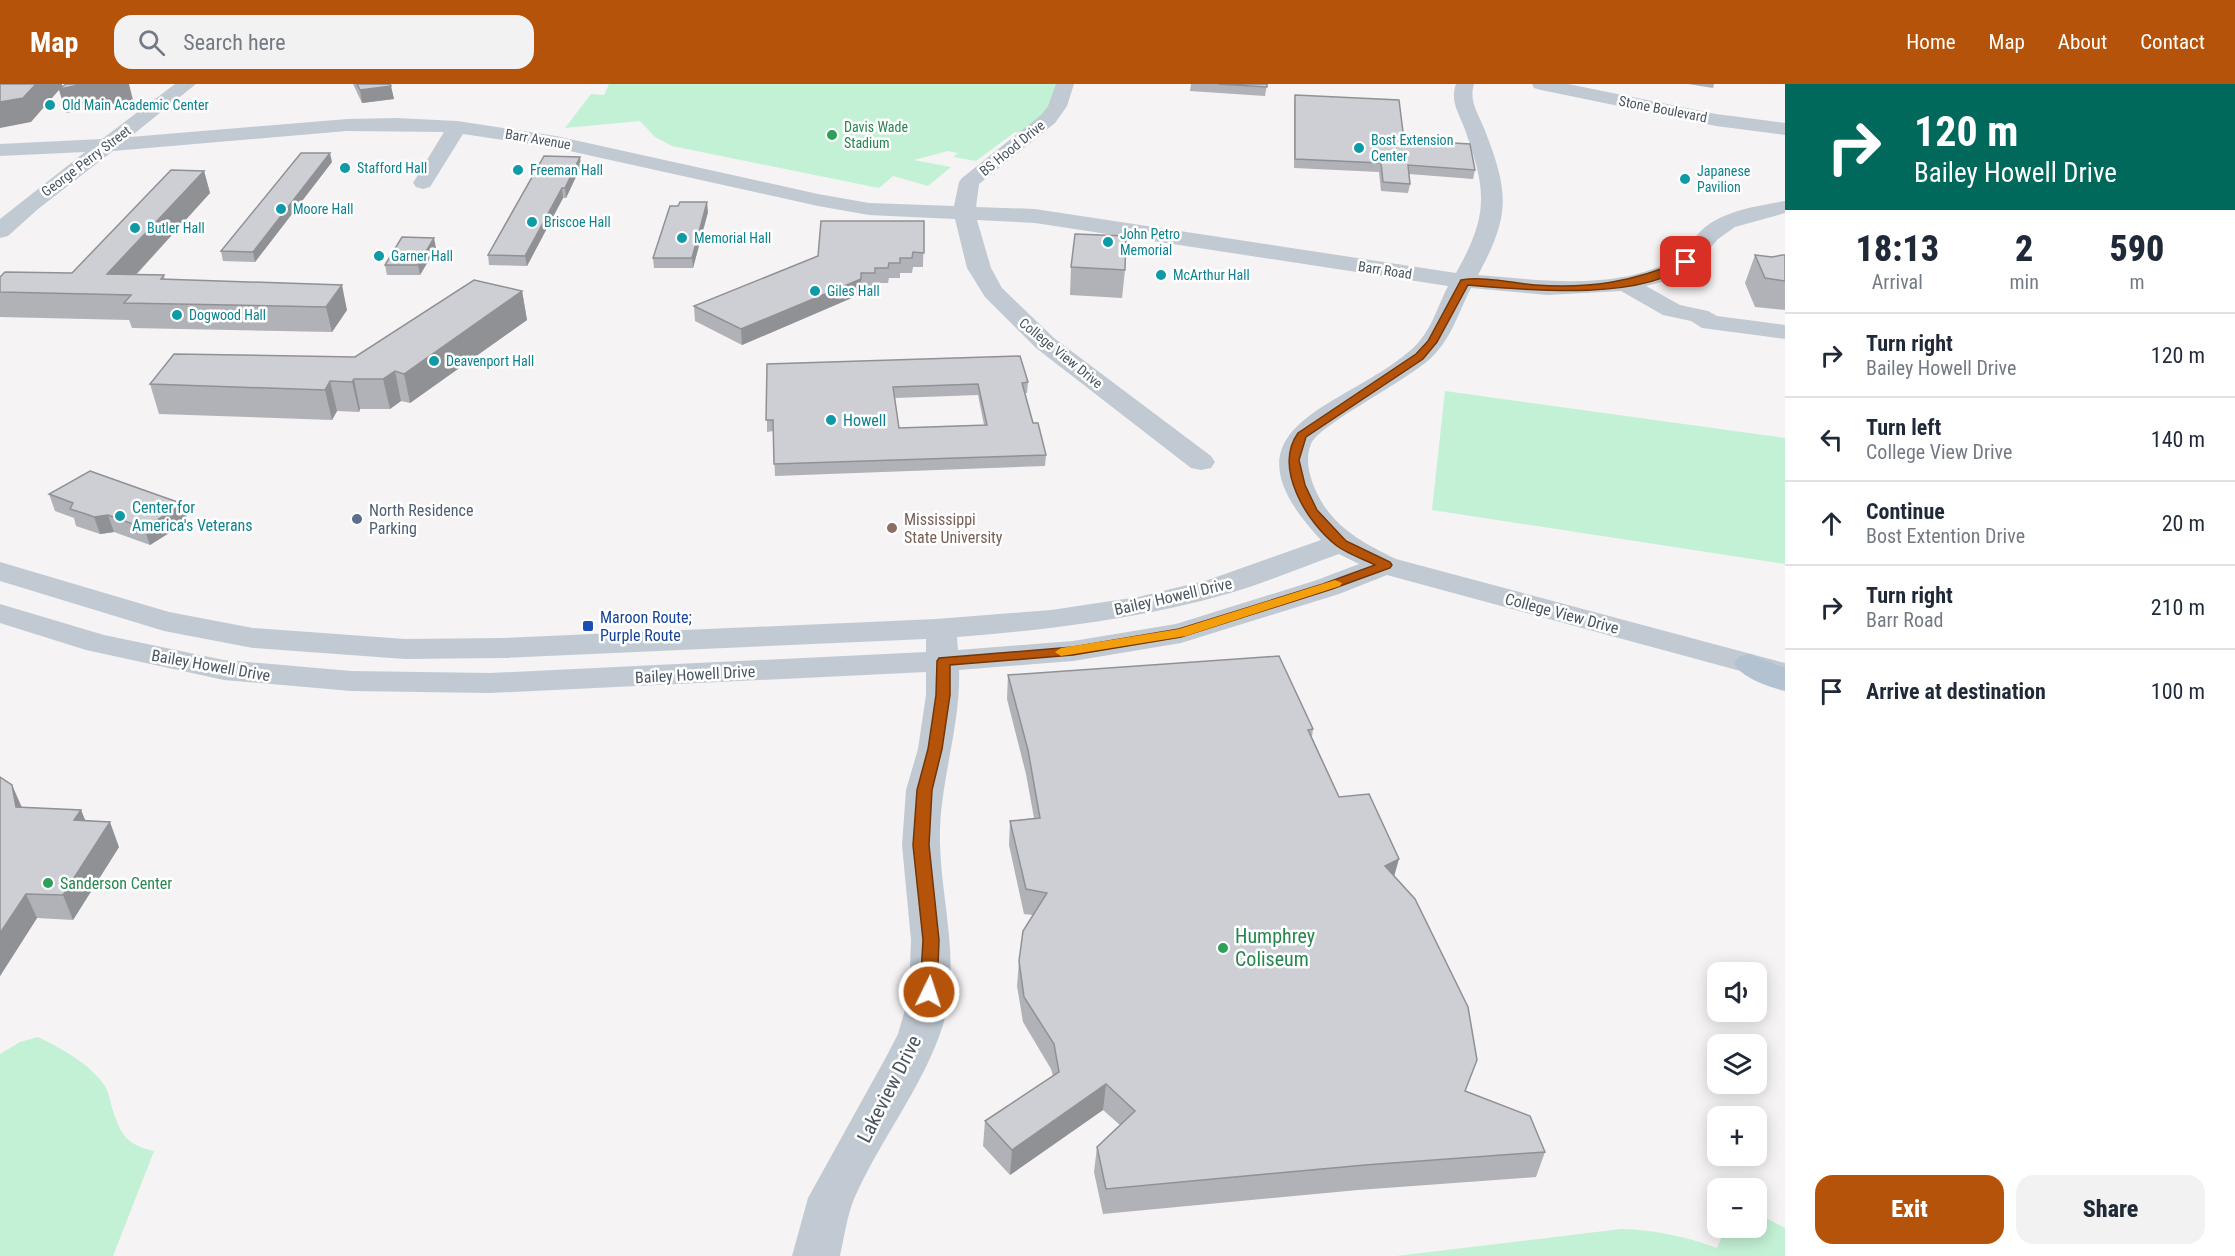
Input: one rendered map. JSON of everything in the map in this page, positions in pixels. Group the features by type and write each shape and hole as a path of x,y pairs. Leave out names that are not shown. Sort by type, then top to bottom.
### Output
{"main road":[{"path":"1750,664 1785,681"}],"street":[{"name":"BS Hood Drive","path":"964,212 969,182 1043,124 1057,106 1065,84"},
{"name":"College View Drive","path":"1465,84 1461,96 1481,143 1493,207 1490,224 1465,282 1432,342 1419,357 1334,412 1302,435 1298,441 1293,460 1299,485 1312,511 1342,543 1385,565 1785,673"},
{"name":"Stone Boulevard","path":"1541,84 1716,120 1783,128"},
{"name":"George Perry Street","path":"153,87 180,89"},
{"name":"George Perry Street","path":"0,231 30,204 180,89"},
{"path":"1783,128 1785,109"},
{"name":"Barr Avenue","path":"0,150 107,145 346,125 397,124 457,127 556,142 835,203 891,210 964,212"},
{"path":"423,183 457,127"},
{"name":"Barr Road","path":"964,212 1058,219 1465,282 1548,288 1625,283 1654,277 1679,267 1692,257 1710,234 1727,222 1785,207"},
{"name":"College View Drive","path":"964,212 979,268 993,292 1018,319 1045,343 1201,462"},
{"path":"1625,283 1672,310 1699,316 1711,323 1785,332"},
{"path":"1699,316 1708,314 1785,321"},
{"name":"Bailey Howell Drive","path":"0,613 97,643 224,670 351,681 490,683 942,645 1051,620 1138,606 1218,587 1342,543"},
{"name":"Bailey Howell Drive","path":"0,571 164,621 253,638 337,646 405,650 942,645 1073,651 1181,633 1328,587 1385,565"},
{"name":"Lakeview Drive","path":"816,1256 831,1198 901,1070 919,1034 925,1013 929,992 931,940 921,845 924,790 935,749 943,695 942,645"}],"green space":[{"name":"Davis Wade Stadium","path":"609,84 1057,84 1053,102 1027,134 1015,132 976,161 953,157 958,153 948,151 914,160 951,167 928,186 893,176 879,188 672,146 655,137 640,121 565,128 591,94 604,95"},
{"path":"1445,391 1785,438 1785,564 1432,510"},
{"path":"38,1037 66,1052 91,1070 108,1091 122,1132 136,1145 154,1151 113,1256 0,1256 0,1054 20,1042"},
{"path":"1767,1219 1785,1228 1785,1256 1396,1256 1621,1229 1669,1234 1717,1248 1721,1238 1767,1238"}],"building":[{"path":"0,84 36,84 23,98 0,102"},
{"path":"66,84 84,84 59,89"},
{"path":"357,84 390,84 391,86 360,90"},
{"path":"1218,84 1267,84 1267,87"},
{"name":"Bost Extension Center","path":"1295,95 1399,100 1404,140 1470,144 1475,170 1408,165 1410,184 1383,182 1381,163 1295,159"},
{"path":"301,153 330,153 253,252 221,251"},
{"path":"544,156 580,157 565,188 562,188 525,256 488,255"},
{"path":"171,170 204,171 107,274 164,275 161,279 342,285 326,307 124,303 131,295 0,292 0,277 5,272 72,273"},
{"path":"680,202 707,202 692,258 653,258 670,206 678,206"},
{"name":"Giles Hall","path":"821,221 924,221 924,253 913,252 912,258 900,258 900,263 889,263 888,268 875,268 875,273 861,273 861,279 741,329 694,306 818,256"},
{"path":"1075,234 1126,236 1125,270 1071,267"},
{"path":"402,237 434,238 418,265 385,265"},
{"path":"1755,255 1772,257 1785,255 1785,281 1765,278"},
{"path":"474,280 522,291 404,374 395,371 383,379 354,379 352,382 330,381 325,390 150,384 174,354 355,357"},
{"name":"Howell","path":"1020,356 1028,382 1022,383 1033,423 1038,423 1046,455 774,464 773,420 766,420 767,364","holes":["978,384 987,425 899,428 893,387"]},
{"path":"90,471 183,504 144,528 108,515 94,517 70,509 73,503 49,494"},
{"name":"Humphrey Coliseum","path":"1279,656 1313,729 1308,730 1339,797 1369,794 1399,859 1385,866 1415,899 1468,1007 1477,1060 1465,1091 1530,1116 1545,1152 1365,1165 1106,1189 1097,1147 1135,1111 1106,1084 1012,1150 985,1121 1059,1072 1054,1044 1024,997 1019,961 1023,931 1047,893 1026,889 1010,821 1040,818 1028,750 1008,675"},
{"name":"Sanderson Center","path":"0,777 12,785 16,807 81,810 74,820 110,822 63,895 26,894 0,933"}],"slow traffic":[{"path":"1061,652 1131,643 1181,633 1335,583"}],"place":[{"name":"Old Main Academic Center","path":"50,105"},
{"name":"Davis Wade Stadium","path":"832,135"},
{"name":"Bost Extension Center","path":"1359,148"},
{"name":"Stafford Hall","path":"345,168"},
{"name":"Freeman Hall","path":"518,170"},
{"name":"Japanese Pavilion","path":"1685,179"},
{"name":"Moore Hall","path":"281,209"},
{"name":"Briscoe Hall","path":"532,222"},
{"name":"Butler Hall","path":"135,228"},
{"name":"Memorial Hall","path":"682,238"},
{"name":"John Petro Memorial","path":"1108,242"},
{"name":"Garner Hall","path":"379,256"},
{"name":"McArthur Hall","path":"1161,275"},
{"name":"Giles Hall","path":"815,291"},
{"name":"Dogwood Hall","path":"177,315"},
{"name":"Deavenport Hall","path":"434,361"},
{"name":"Howell","path":"831,420"},
{"name":"Center for America's Veterans","path":"120,516"},
{"name":"North Residence Parking","path":"357,519"},
{"name":"Mississippi State University","path":"892,528"},
{"name":"Maroon Route; Purple Route","path":"588,626"},
{"name":"Sanderson Center","path":"48,883"},
{"name":"Humphrey Coliseum","path":"1223,948"}],"route":[{"path":"929,992 931,940 921,845 924,790 935,749 943,695 943,661 1073,651 1181,633 1328,587 1385,565 1342,543 1332,535 1312,511 1299,485 1293,460 1302,435 1419,357 1432,342 1465,282 1548,288 1610,286 1654,277 1686,262"}]}
